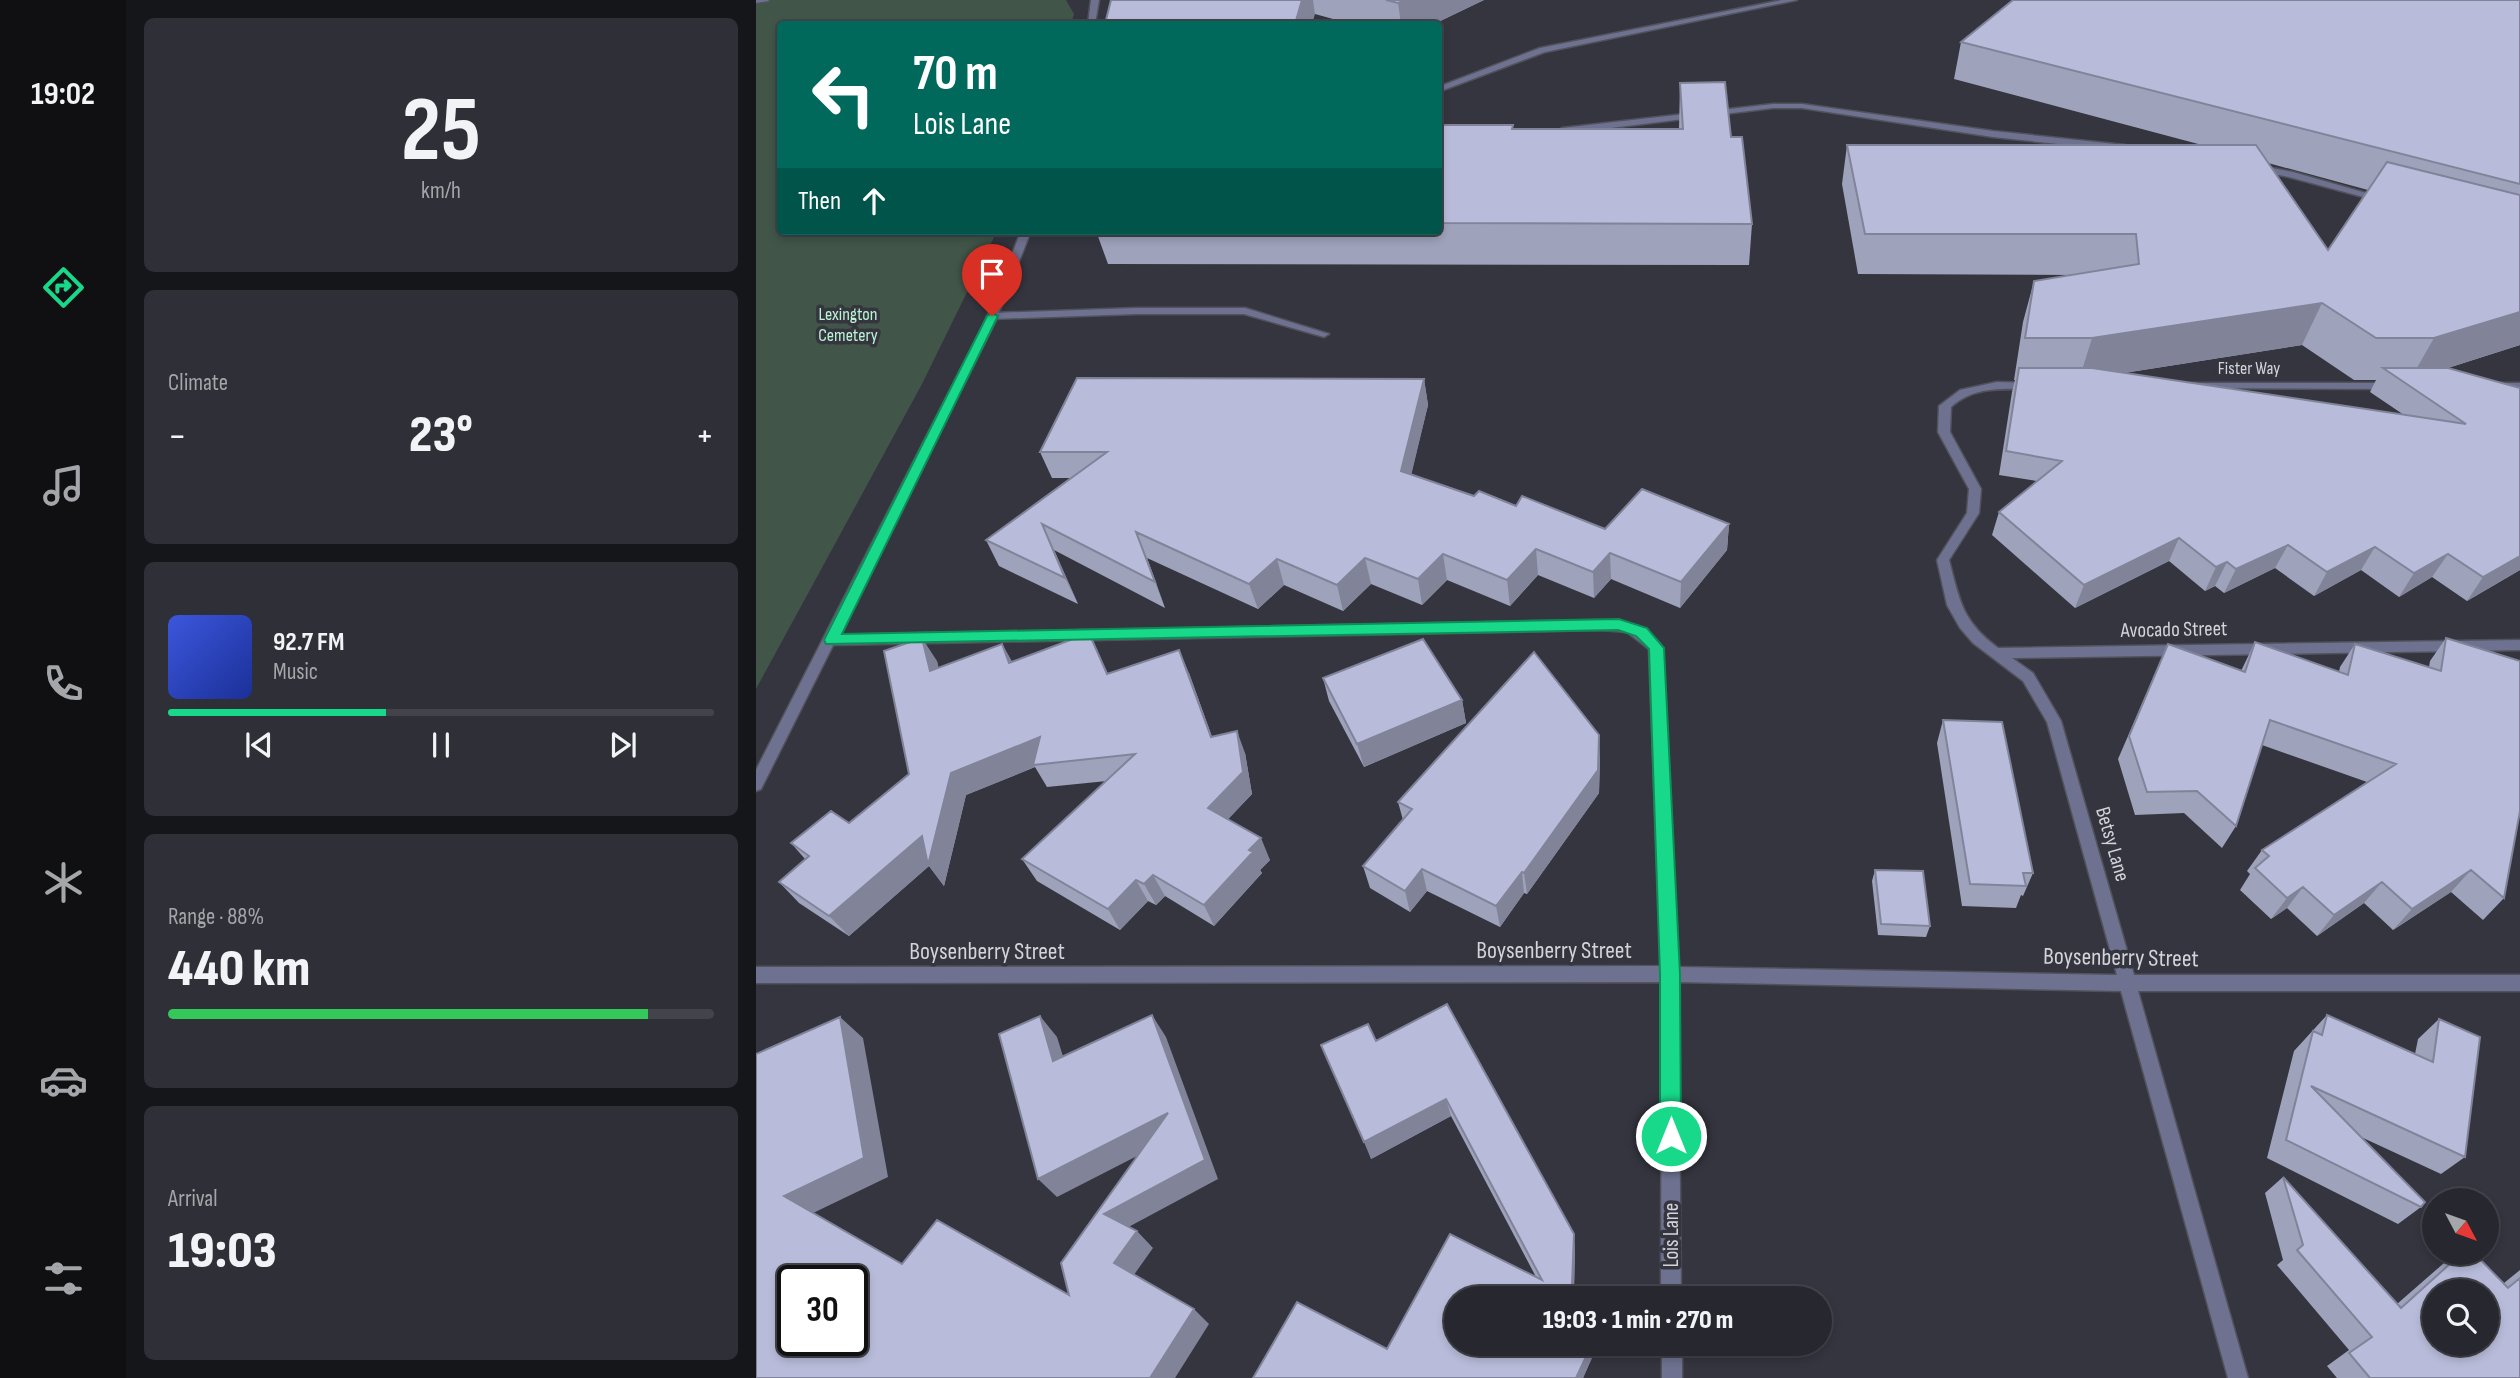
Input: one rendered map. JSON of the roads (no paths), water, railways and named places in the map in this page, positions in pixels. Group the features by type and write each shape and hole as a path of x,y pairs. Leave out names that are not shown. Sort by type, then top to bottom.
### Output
{"street":[{"path":"1092,21 1095,0"},
{"path":"1442,88 1543,50 1793,0"},
{"path":"756,1 765,1"},
{"path":"1556,132 1773,106 1802,106 1993,134 2133,149"},
{"path":"2250,167 2290,174 2392,202"},
{"path":"756,785 832,640 992,316 1024,235"},
{"path":"992,316 1136,311 1245,312 1324,334"},
{"name":"Betsy Lane","path":"2048,386 1978,386 1954,396 1944,407 1944,432 1975,489 1973,513 1943,560 1954,606 1965,625 1978,640 2028,677 2054,721 2238,1378"},
{"name":"Fister Way","path":"2173,386 2409,386"},
{"path":"2478,386 2520,386"},
{"name":"Lois Lane","path":"832,640 1601,625 1619,625 1641,632 1656,648 1670,974 1671,1286"},
{"name":"Avocado Street","path":"1997,653 2520,645"},
{"name":"Boysenberry Street","path":"756,975 1670,974 2128,983 2520,983"},
{"path":"1671,1356 1672,1378"}],"park label":[{"name":"Lexington Cemetery","path":"848,324"}]}
